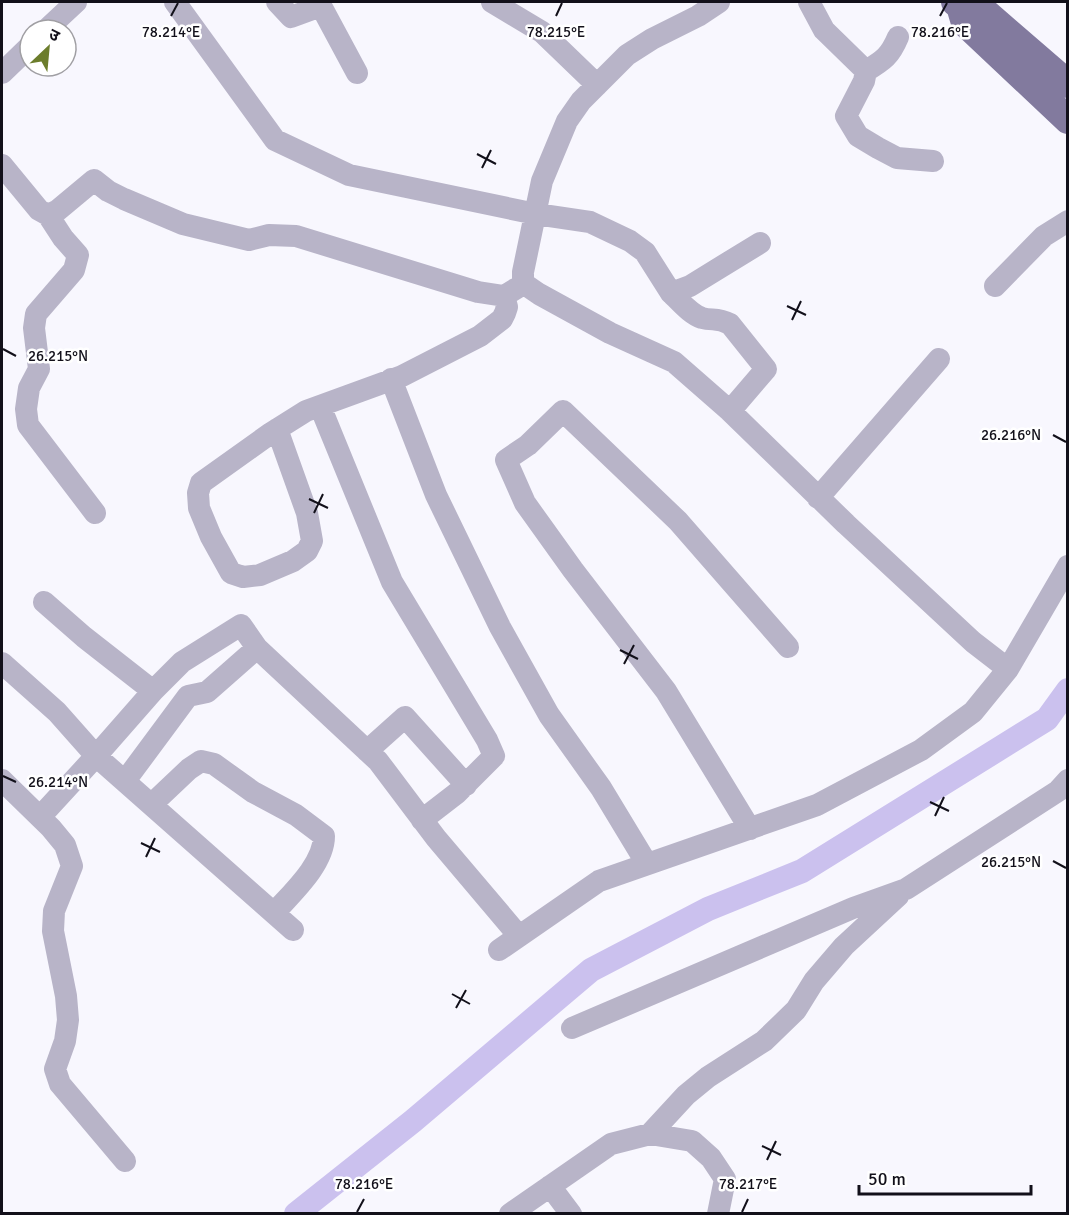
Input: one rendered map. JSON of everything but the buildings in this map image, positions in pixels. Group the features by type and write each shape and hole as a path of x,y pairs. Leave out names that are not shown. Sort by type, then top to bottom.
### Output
{"main road":[{"path":"1068,84 978,6 957,4 965,23 1044,100 1068,120"}],"street":[{"path":"59,18 76,2"},
{"path":"175,2 275,140 349,175 536,214 590,222 630,241 645,252 671,293 695,315 704,319 722,320 730,324 766,369 730,411"},
{"path":"278,2 291,17 321,6 357,73"},
{"path":"492,2 542,32 597,85"},
{"path":"523,283 523,272 542,181 567,120 581,101 627,55 719,2"},
{"path":"809,2 824,30 866,71"},
{"path":"898,37 891,52 884,60 866,71 864,81 846,116 858,136 897,158 933,161"},
{"path":"2,73 18,58"},
{"path":"2,165 39,210 48,215 78,255 74,270 36,314 34,328 39,369 29,388 26,409 28,425 95,513"},
{"path":"48,215 58,210 94,180 108,191 124,199 183,224 249,240 269,235 296,236 478,292 504,296 523,283"},
{"path":"995,286 1044,236 1068,221"},
{"path":"671,293 690,286 760,243"},
{"path":"523,283 610,333 674,362 730,411 818,498 974,642 1008,669"},
{"path":"277,429 307,513 312,541 307,551 293,561 260,575 243,578 231,573 211,537 199,507 198,493 201,483 277,429 306,411 392,380 480,336 502,319 507,307 504,296"},
{"path":"818,498 939,359"},
{"path":"392,380 436,495 500,627 549,715 601,788 647,864"},
{"path":"320,406 392,582 487,740 494,756 466,784 422,820"},
{"path":"750,829 666,691 525,503 506,460 528,445 563,411 678,521 788,647"},
{"path":"499,950 599,881 817,805 921,750 973,712 1008,669 1068,567"},
{"path":"44,602 84,637 153,691"},
{"path":"40,817 182,662 241,625 257,648 378,761 422,820 519,936"},
{"path":"125,781 188,696 207,692 257,648"},
{"path":"2,663 57,712 96,756 293,930"},
{"path":"367,751 405,717 466,784"},
{"path":"152,804 189,769 201,761 214,764 253,792 296,815 324,836 324,846 318,862 274,913"},
{"path":"2,780 40,817 64,845 72,866 54,911 53,931 66,996 68,1020 65,1041 55,1069 60,1084 125,1161"},
{"path":"650,1134 686,1095 708,1077 764,1041 796,1010 814,981 844,946 906,888 1058,791 1068,780"},
{"path":"572,1028 906,888"},
{"path":"510,1214 611,1144 650,1134 692,1141 711,1158 725,1179 718,1214"},
{"path":"550,1186 569,1213"}],"waterway":[{"path":"296,1214 413,1121 591,970 708,909 802,871 1047,719 1068,690"}]}
